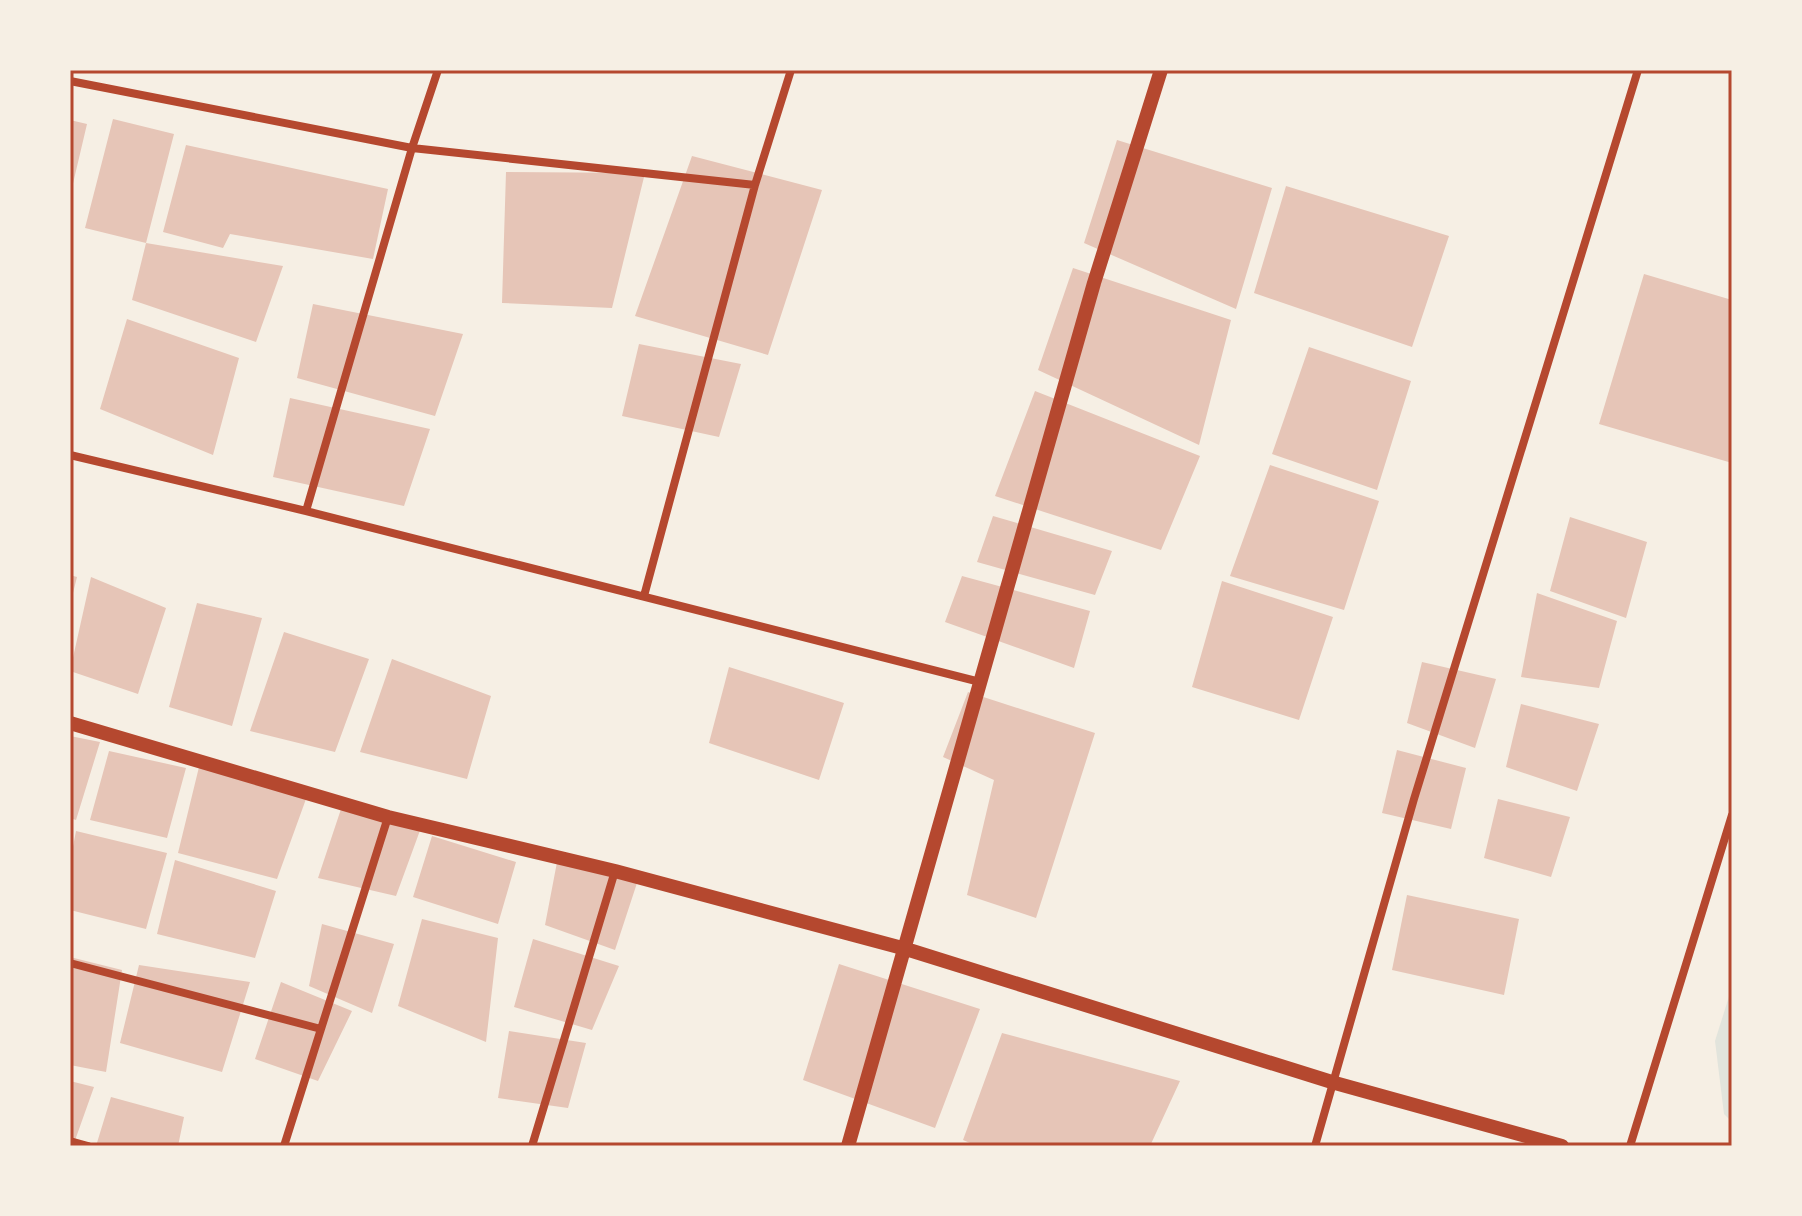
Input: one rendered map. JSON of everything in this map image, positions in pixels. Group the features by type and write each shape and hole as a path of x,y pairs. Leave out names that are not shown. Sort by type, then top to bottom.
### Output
{"street":[{"path":"306,511 412,148 438,70"},
{"path":"644,596 755,185 791,70"},
{"path":"848,1146 1094,283 1161,70"},
{"path":"1315,1146 1414,799 1638,70"},
{"path":"70,81 412,148 755,185"},
{"path":"70,455 306,511 980,682"},
{"path":"70,723 388,817 615,871 906,949 1335,1083 1562,1146"},
{"path":"1630,1146 1732,815"},
{"path":"284,1146 388,817"},
{"path":"532,1146 615,871"},
{"path":"70,963 321,1029"},
{"path":"70,1141 88,1146"}],"shaded area":[{"path":"1732,987 1732,1122 1724,1114 1715,1041"}],"building":[{"path":"113,119 174,134 146,243 85,228"},
{"path":"70,120 87,124 71,192 70,192"},
{"path":"1117,140 1272,188 1236,309 1084,243"},
{"path":"186,145 388,189 373,259 230,234 223,248 163,232"},
{"path":"692,156 822,190 768,355 635,316"},
{"path":"506,172 645,173 612,308 502,303"},
{"path":"1286,186 1449,236 1412,347 1254,293"},
{"path":"146,243 283,266 256,342 132,300"},
{"path":"1073,268 1231,320 1199,445 1038,370"},
{"path":"1644,274 1732,300 1732,463 1599,424"},
{"path":"313,304 463,334 435,416 297,378"},
{"path":"127,319 239,358 213,455 100,409"},
{"path":"639,344 741,364 719,437 622,416"},
{"path":"1309,347 1411,381 1377,490 1272,454"},
{"path":"1035,391 1200,456 1161,550 995,496"},
{"path":"290,398 430,429 404,506 273,477"},
{"path":"1270,465 1379,501 1344,610 1230,576"},
{"path":"993,516 1112,551 1095,595 977,562"},
{"path":"1570,517 1647,542 1626,618 1550,591"},
{"path":"70,575 77,577 71,601 70,601"},
{"path":"962,576 1090,611 1074,668 945,622"},
{"path":"91,577 166,608 138,694 70,671"},
{"path":"1222,581 1333,617 1299,720 1192,687"},
{"path":"1537,593 1617,621 1599,688 1521,677"},
{"path":"197,603 262,618 232,726 169,707"},
{"path":"284,632 369,659 335,752 250,731"},
{"path":"392,659 491,696 467,779 360,752"},
{"path":"1422,662 1496,679 1475,748 1407,723"},
{"path":"729,667 844,703 819,780 709,743"},
{"path":"968,692 1095,733 1036,918 967,895 994,780 943,757"},
{"path":"1521,704 1599,724 1577,791 1506,767"},
{"path":"70,736 100,742 76,820 70,818"},
{"path":"1397,750 1466,768 1451,829 1382,813"},
{"path":"109,751 186,768 167,838 90,820"},
{"path":"199,767 306,799 277,879 178,853"},
{"path":"1498,799 1570,817 1551,877 1484,858"},
{"path":"343,803 422,825 396,896 318,878"},
{"path":"76,831 167,853 146,929 70,910 70,862"},
{"path":"432,836 516,862 498,924 413,897"},
{"path":"558,857 637,883 615,950 545,925"},
{"path":"175,860 276,891 255,958 157,934"},
{"path":"1407,895 1519,919 1504,995 1392,970"},
{"path":"422,919 498,938 486,1042 398,1006"},
{"path":"322,924 394,944 372,1013 309,986"},
{"path":"533,939 619,966 592,1030 514,1007"},
{"path":"70,957 122,970 106,1072 70,1065"},
{"path":"839,964 980,1009 935,1128 803,1080"},
{"path":"139,965 250,982 222,1072 120,1043"},
{"path":"281,982 352,1011 318,1081 255,1059"},
{"path":"509,1031 586,1043 568,1108 498,1098"},
{"path":"1002,1033 1180,1081 1150,1146 977,1146 963,1140"},
{"path":"70,1081 94,1087 73,1146 70,1146"},
{"path":"111,1097 184,1117 178,1146 96,1146"}]}
